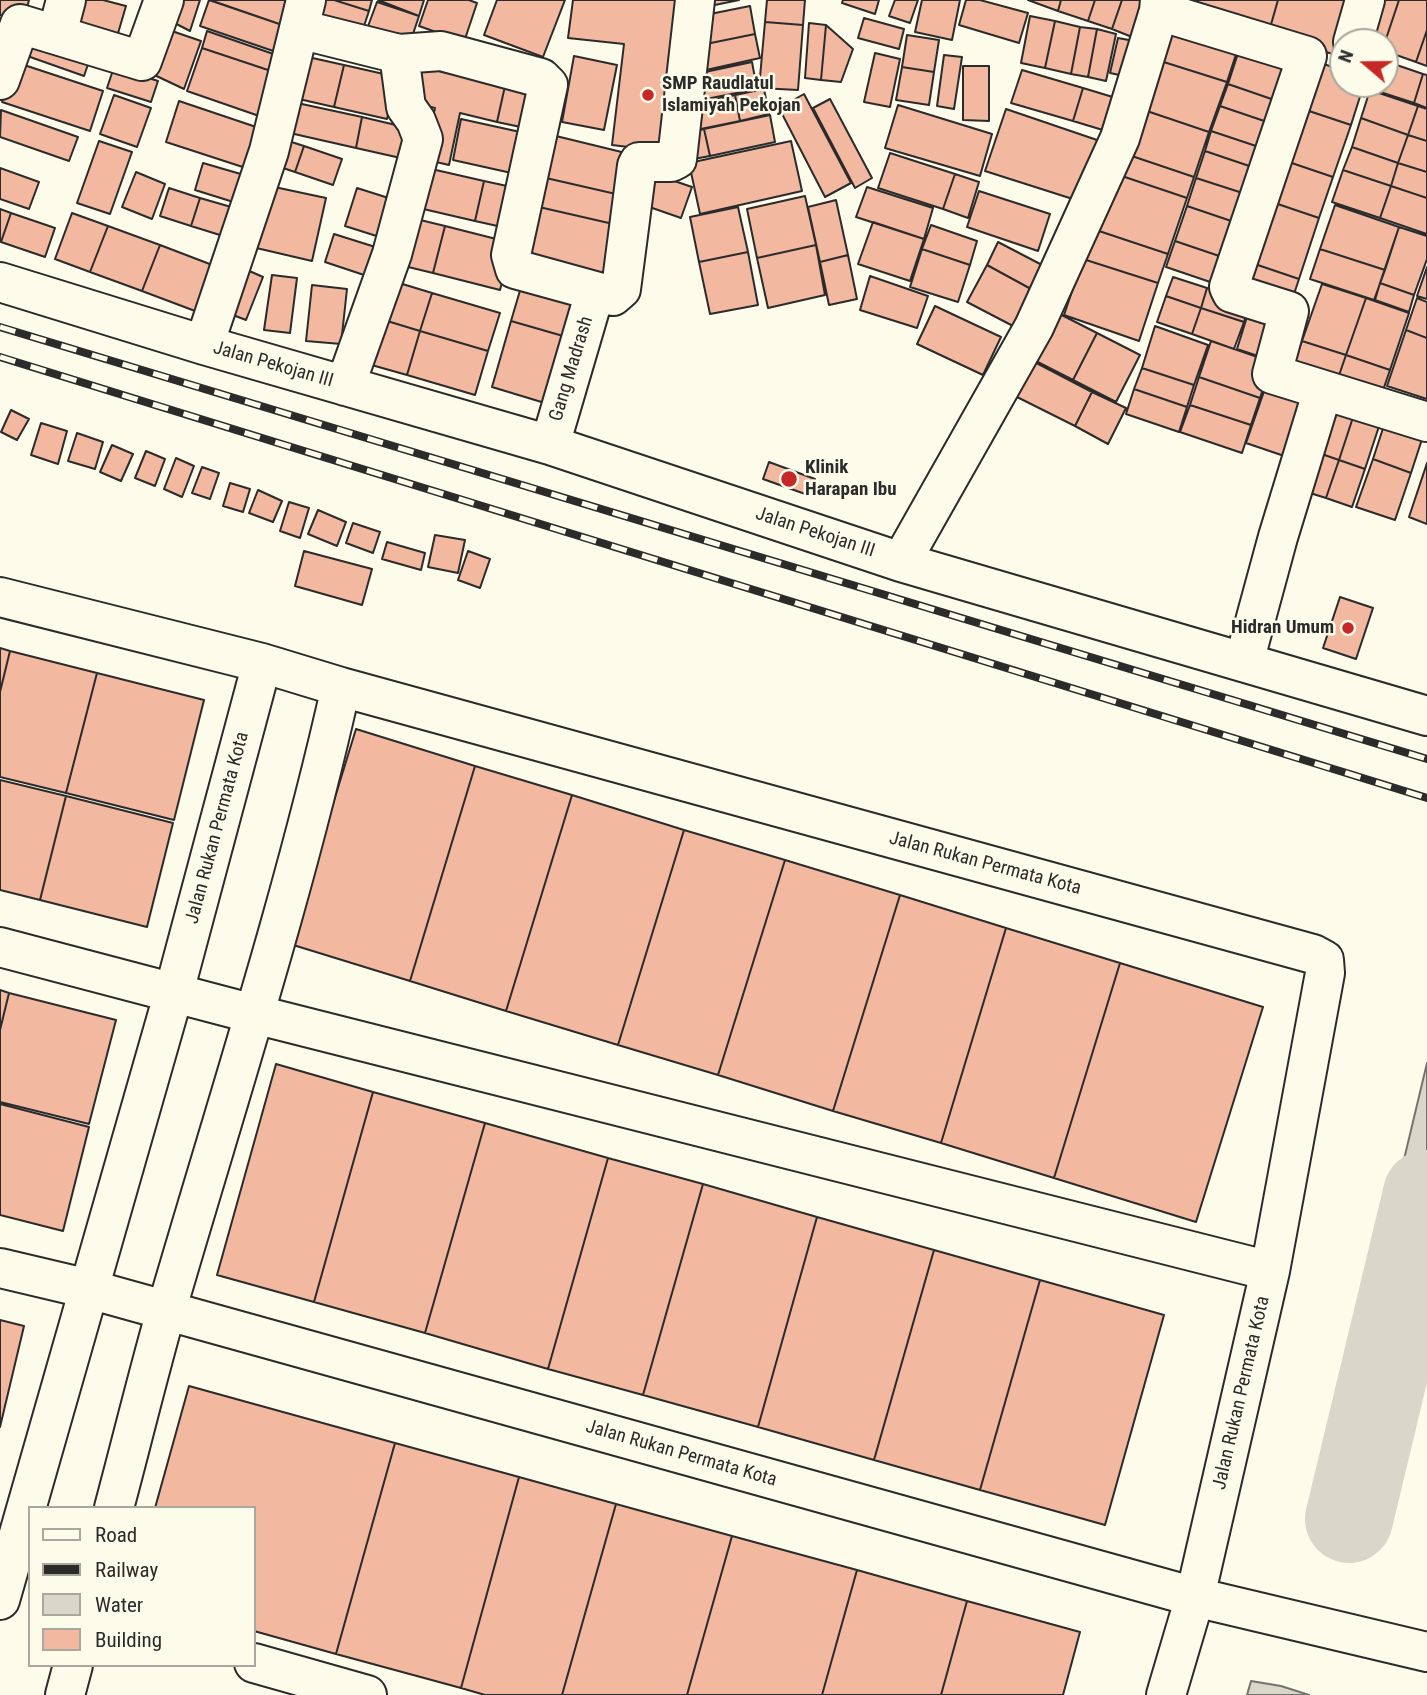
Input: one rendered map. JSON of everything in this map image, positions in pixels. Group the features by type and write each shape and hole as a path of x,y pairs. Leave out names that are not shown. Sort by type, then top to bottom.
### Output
{"street":[{"path":"0,80 20,24 62,17 142,61 164,0"},
{"path":"302,14 399,54 440,51 541,78 548,85 512,263 515,269 613,296 621,289 635,170 639,162 671,162 677,159 695,0"},
{"path":"1357,28 1365,0"},
{"path":"901,562 1034,327 1120,138 1160,5 1325,60 1228,287 1232,293 1290,312 1272,374 1427,422"},
{"name":"Jalan Pekojan III","path":"204,345 269,151 302,14"},
{"path":"345,386 392,254 423,139 416,121 406,107 399,54"},
{"name":"Jalan Pekojan III","path":"0,282 204,345 550,445 901,562 1427,716"},
{"name":"Gang Madrash","path":"550,445 595,292"},
{"path":"1244,662 1278,537 1323,390"},
{"name":"Jalan Rukan Permata Kota","path":"0,597 262,663 1313,954 1324,960 1325,973 1270,1271 1195,1597 1166,1695"},
{"name":"Jalan Rukan Permata Kota","path":"28,1603 0,1598 174,992 262,663"},
{"path":"115,1506 167,1311 254,1014 327,750 341,687"},
{"name":"Jalan Rukan Permata Kota","path":"0,947 254,1014 1270,1271"},
{"name":"Jalan Rukan Permata Kota","path":"0,1268 89,1289 1195,1597 1422,1650"},
{"path":"256,1664 367,1695"},
{"path":"65,1695 72,1667"}],"water":[{"path":"1427,1063 1427,1359 1391,1517 1322,1503"},
{"path":"1251,1681 1281,1686 1309,1695 1247,1695"}],"building":[{"path":"0,0 29,0 24,20 0,15"},
{"path":"76,0 103,0 126,6 114,47 66,33"},
{"path":"173,0 200,0 190,31 165,18"},
{"path":"209,0 291,28 282,54 200,26"},
{"path":"210,0 301,0 291,28"},
{"path":"312,0 334,0 369,11 359,41 304,23"},
{"path":"334,0 372,0 369,11"},
{"path":"378,0 424,0 419,16"},
{"path":"428,0 469,0 477,3 464,42 419,26"},
{"path":"497,0 565,0 543,57 484,35"},
{"name":"SMP Raudlatul Islamiyah Pekojan","path":"573,0 689,0 671,152 612,145 624,44 568,38"},
{"path":"709,0 739,0 710,6"},
{"path":"767,0 805,0 803,25 765,22"},
{"path":"843,0 879,0 875,14 842,3"},
{"path":"895,0 918,0 910,23 889,16"},
{"path":"922,0 960,0 952,40 915,32"},
{"path":"966,0 980,0 1028,13 1019,43 959,25"},
{"path":"1028,0 1061,0 1058,11"},
{"path":"1061,0 1095,0 1088,21 1058,11"},
{"path":"1095,0 1122,0 1112,29 1088,21"},
{"path":"1122,0 1145,0 1132,37 1112,29"},
{"path":"1170,0 1278,0 1268,35"},
{"path":"1278,0 1347,0 1345,28 1329,28 1329,53 1268,35"},
{"path":"1369,0 1399,0 1390,28 1361,28"},
{"path":"1399,0 1427,0 1427,30 1416,62 1399,56 1399,28 1390,28"},
{"path":"377,2 419,16 407,52 364,37"},
{"path":"750,6 755,34 701,45 695,17"},
{"path":"1030,16 1055,21 1045,68 1021,63"},
{"path":"864,18 904,29 899,49 858,38"},
{"path":"1164,20 1239,45 1227,82 1151,58"},
{"path":"1055,21 1080,27 1071,74 1045,68"},
{"path":"765,22 803,25 798,90 759,88"},
{"path":"809,23 826,25 821,80 805,78"},
{"path":"826,25 853,49 841,82 821,80"},
{"path":"1080,27 1097,29 1088,77 1071,74"},
{"path":"24,29 92,53 84,76 16,52"},
{"path":"1097,29 1116,34 1106,81 1088,77"},
{"path":"169,30 201,41 184,89 148,72"},
{"path":"1427,30 1427,66 1416,62"},
{"path":"207,31 282,57 277,73 202,48"},
{"path":"755,34 760,58 706,70 701,45"},
{"path":"907,35 939,40 934,72 902,67"},
{"path":"1118,38 1145,43 1138,79 1110,73"},
{"path":"1243,38 1302,58 1286,104 1228,84"},
{"path":"202,48 277,73 262,117 187,91"},
{"path":"875,53 900,59 890,107 864,102"},
{"path":"299,55 344,65 334,107 290,97"},
{"path":"944,55 962,57 954,109 937,106"},
{"path":"574,56 617,65 604,130 562,122"},
{"path":"1151,58 1227,82 1209,132 1135,107"},
{"path":"1310,60 1329,66 1329,98 1360,98 1351,125 1294,106"},
{"path":"15,62 103,91 90,131 2,102"},
{"path":"752,62 757,89 696,101 691,75"},
{"path":"344,65 397,77 387,119 334,107"},
{"path":"412,65 505,86 497,122 460,113 449,165 423,159 435,108 411,102"},
{"path":"963,66 989,66 989,121 963,120"},
{"path":"1399,66 1423,74 1414,103 1399,98"},
{"path":"114,67 158,81 151,102 107,88"},
{"path":"902,67 934,72 929,105 896,100"},
{"path":"1022,70 1083,88 1073,121 1011,103"},
{"path":"1423,74 1427,75 1427,108 1414,103"},
{"path":"1228,84 1286,104 1279,126 1220,106"},
{"path":"505,86 542,94 535,130 497,122"},
{"path":"1083,88 1126,101 1116,134 1073,121"},
{"path":"764,89 769,114 740,121 735,95"},
{"path":"804,94 851,183 825,197 779,108"},
{"path":"114,95 151,108 137,147 100,134"},
{"path":"735,95 740,121 691,131 687,106"},
{"path":"1367,98 1394,98 1418,106 1408,135 1361,118"},
{"path":"830,99 872,178 855,188 813,108"},
{"path":"179,101 268,131 255,171 166,142"},
{"path":"288,101 362,117 356,148 281,131"},
{"path":"898,105 992,134 980,176 885,148"},
{"path":"1220,106 1279,126 1271,151 1211,131"},
{"path":"1294,106 1351,125 1333,177 1277,158"},
{"path":"1418,106 1427,109 1427,141 1408,135"},
{"path":"1135,107 1209,132 1194,177 1120,152"},
{"path":"1006,109 1100,141 1079,201 985,171"},
{"path":"1,110 78,137 69,161 0,137"},
{"path":"770,115 775,142 710,156 704,129"},
{"path":"362,117 417,130 414,161 356,148"},
{"path":"1361,118 1408,135 1398,163 1352,147"},
{"path":"461,119 534,135 525,176 453,160"},
{"path":"704,129 710,156 688,160 683,134"},
{"path":"1211,131 1271,151 1264,171 1205,151"},
{"path":"1408,135 1427,141 1427,172 1398,163"},
{"path":"556,136 638,156 629,197 546,178"},
{"path":"279,138 304,146 295,172 271,164"},
{"path":"99,141 132,152 110,214 77,203"},
{"path":"791,141 802,191 700,214 689,163"},
{"path":"304,146 342,159 333,185 295,172"},
{"path":"1352,147 1398,163 1391,186 1343,170"},
{"path":"1205,151 1264,171 1255,197 1196,178"},
{"path":"1120,152 1194,177 1187,198 1113,173"},
{"path":"890,153 955,174 943,209 878,188"},
{"path":"1277,158 1333,177 1319,218 1263,199"},
{"path":"203,163 251,177 243,205 195,190"},
{"path":"1398,163 1427,172 1427,198 1391,186"},
{"path":"0,168 39,182 29,209 0,199"},
{"path":"427,168 484,181 475,221 419,208"},
{"path":"1343,170 1391,186 1380,218 1332,202"},
{"path":"136,172 165,184 152,219 122,207"},
{"path":"648,172 692,187 681,218 638,203"},
{"path":"1113,173 1187,198 1168,254 1093,229"},
{"path":"955,174 979,182 968,218 943,209"},
{"path":"546,178 629,197 622,226 539,207"},
{"path":"1196,178 1255,197 1246,226 1187,206"},
{"path":"484,181 521,189 511,229 475,221"},
{"path":"265,185 326,198 312,261 252,247"},
{"path":"1391,186 1427,198 1427,234 1380,218"},
{"path":"867,187 933,208 924,239 856,217"},
{"path":"169,188 200,198 191,226 160,216"},
{"path":"357,188 398,201 386,239 345,226"},
{"path":"979,191 1050,214 1038,251 967,227"},
{"path":"805,196 816,245 757,258 747,209"},
{"path":"200,198 245,211 236,240 191,226"},
{"path":"1263,199 1319,218 1299,279 1243,260"},
{"path":"836,200 848,255 820,262 808,207"},
{"path":"1335,205 1399,227 1385,270 1320,249"},
{"path":"1187,206 1246,226 1234,261 1175,241"},
{"path":"539,207 622,226 608,284 526,265"},
{"path":"738,207 748,252 699,262 690,217"},
{"path":"0,209 11,213 1,242 0,241"},
{"path":"11,213 55,228 45,257 1,242"},
{"path":"72,213 108,226 90,272 55,259"},
{"path":"412,218 445,226 433,273 400,265"},
{"path":"873,222 924,239 910,281 858,264"},
{"path":"931,225 977,241 970,265 922,249"},
{"path":"108,226 160,245 142,291 90,272"},
{"path":"445,226 512,243 500,290 433,273"},
{"path":"1399,227 1427,236 1427,259 1414,295 1380,283"},
{"path":"1093,229 1168,254 1158,283 1083,259"},
{"path":"334,234 388,251 379,280 325,262"},
{"path":"1175,241 1234,261 1225,287 1166,267"},
{"path":"998,242 1044,266 1031,289 987,265"},
{"path":"160,245 228,271 211,317 142,291"},
{"path":"816,245 825,295 768,308 757,258"},
{"path":"922,249 970,265 958,302 910,287"},
{"path":"1320,249 1385,270 1374,300 1310,279"},
{"path":"748,252 758,305 710,314 699,262"},
{"path":"848,255 857,299 829,305 820,262"},
{"path":"1083,259 1158,283 1139,341 1064,315"},
{"path":"1243,260 1299,279 1290,306 1233,288"},
{"path":"987,265 1031,289 1013,326 967,302"},
{"path":"238,266 263,277 246,320 220,310"},
{"path":"1427,267 1427,299 1417,296"},
{"path":"272,275 297,278 290,333 264,330"},
{"path":"870,276 928,296 917,328 860,310"},
{"path":"524,277 591,297 577,340 511,321"},
{"path":"1173,277 1207,288 1201,308 1166,296"},
{"path":"386,279 432,293 420,331 374,317"},
{"path":"1380,283 1414,295 1409,312 1375,300"},
{"path":"1322,284 1366,298 1346,355 1302,341"},
{"path":"312,285 347,289 341,344 306,341"},
{"path":"1207,288 1250,302 1244,322 1201,308"},
{"path":"432,293 500,313 488,351 420,331"},
{"path":"1166,296 1201,308 1192,334 1157,322"},
{"path":"1366,298 1409,313 1390,370 1346,355"},
{"path":"1417,298 1427,302 1427,338 1406,330"},
{"path":"1251,304 1285,316 1270,360 1237,349"},
{"path":"935,306 1001,337 983,375 917,344"},
{"path":"1048,308 1097,333 1073,380 1024,355"},
{"path":"1201,308 1244,322 1234,349 1192,334"},
{"path":"374,317 420,331 407,375 361,362"},
{"path":"511,321 577,340 558,407 492,387"},
{"path":"1155,326 1208,345 1194,385 1142,368"},
{"path":"1406,330 1427,338 1427,399 1387,386"},
{"path":"420,331 488,351 475,395 407,375"},
{"path":"1097,333 1140,355 1116,402 1073,380"},
{"path":"1211,341 1272,362 1260,398 1199,377"},
{"path":"1302,341 1346,355 1336,384 1292,370"},
{"path":"1346,355 1390,370 1380,399 1336,384"},
{"path":"1023,356 1092,392 1075,426 1005,391"},
{"path":"1142,368 1194,385 1187,407 1134,389"},
{"path":"1199,377 1260,398 1251,425 1190,405"},
{"path":"1268,380 1317,397 1296,460 1246,443"},
{"path":"1134,389 1187,407 1179,432 1126,414"},
{"path":"1092,392 1126,408 1108,444 1075,426"},
{"path":"1327,392 1358,402 1339,460 1307,449"},
{"path":"1358,402 1384,411 1365,469 1339,460"},
{"path":"1190,405 1251,425 1242,453 1180,432"},
{"path":"11,410 29,419 17,440 1,432"},
{"path":"1387,416 1425,430 1411,473 1373,459"},
{"path":"41,423 67,431 58,464 31,455"},
{"path":"77,433 103,442 95,469 68,461"},
{"path":"112,445 133,454 121,481 100,472"},
{"path":"1307,449 1339,460 1326,498 1294,488"},
{"path":"146,451 165,459 155,486 135,478"},
{"path":"176,458 194,466 182,497 164,489"},
{"path":"1373,459 1411,473 1395,520 1356,507"},
{"path":"1339,460 1365,469 1352,507 1326,498"},
{"name":"Klinik Harapan Ibu","path":"769,462 815,479 808,495 763,479"},
{"path":"1427,463 1427,524 1409,517"},
{"path":"202,467 219,473 210,499 192,493"},
{"path":"230,483 250,489 243,512 223,506"},
{"path":"258,490 282,501 273,522 249,513"},
{"path":"289,502 309,508 300,538 280,531"},
{"path":"318,510 346,522 337,546 308,534"},
{"path":"353,523 380,532 373,553 346,543"},
{"path":"435,535 465,540 458,573 428,567"},
{"path":"387,542 425,553 421,570 382,559"},
{"path":"304,551 372,569 362,605 295,586"},
{"path":"468,551 490,559 480,588 458,580"},
{"name":"Hidran Umum","path":"1340,597 1373,608 1356,659 1323,648"},
{"path":"0,648 10,651 0,692"},
{"path":"10,651 97,673 66,793 0,777 0,692"},
{"path":"97,673 204,700 174,820 66,793"},
{"path":"356,729 475,766 410,981 290,944"},
{"path":"475,766 572,795 506,1011 410,981"},
{"path":"0,780 66,796 40,900 0,890"},
{"path":"572,795 684,830 618,1045 506,1011"},
{"path":"66,796 173,823 147,927 40,900"},
{"path":"684,830 785,860 718,1075 618,1045"},
{"path":"785,860 900,895 833,1111 718,1075"},
{"path":"900,895 1006,928 941,1143 833,1111"},
{"path":"1006,928 1120,963 1054,1178 941,1143"},
{"path":"1120,963 1263,1007 1196,1222 1054,1178"},
{"path":"0,990 9,993 0,1030"},
{"path":"9,993 116,1020 89,1124 0,1102 0,1030"},
{"path":"276,1064 373,1092 314,1302 217,1275"},
{"path":"373,1092 485,1123 425,1333 314,1302"},
{"path":"0,1104 89,1127 63,1231 0,1215"},
{"path":"485,1123 608,1158 548,1369 425,1333"},
{"path":"608,1158 703,1184 643,1395 548,1369"},
{"path":"703,1184 817,1217 758,1427 643,1395"},
{"path":"817,1217 934,1250 874,1460 758,1427"},
{"path":"934,1250 1040,1280 980,1490 874,1460"},
{"path":"1040,1280 1164,1315 1105,1525 980,1490"},
{"path":"0,1320 24,1326 0,1427"},
{"path":"189,1386 395,1443 336,1654 256,1632 256,1506 156,1506"},
{"path":"395,1443 519,1477 461,1688 336,1654"},
{"path":"519,1477 616,1504 562,1695 485,1695 461,1688"},
{"path":"616,1504 732,1536 687,1695 562,1695"},
{"path":"732,1536 857,1570 822,1695 687,1695"},
{"path":"857,1570 967,1601 941,1695 822,1695"},
{"path":"967,1601 1080,1632 1063,1695 941,1695"}],"waterway":[{"path":"1349,1519 1427,1194"}],"railway":[{"path":"0,327 1427,759"},
{"path":"0,357 1427,798"}],"place":[{"name":"SMP Raudlatul Islamiyah Pekojan","path":"648,95"},
{"name":"Klinik Harapan Ibu","path":"789,479"},
{"name":"Hidran Umum","path":"1348,628"}]}
